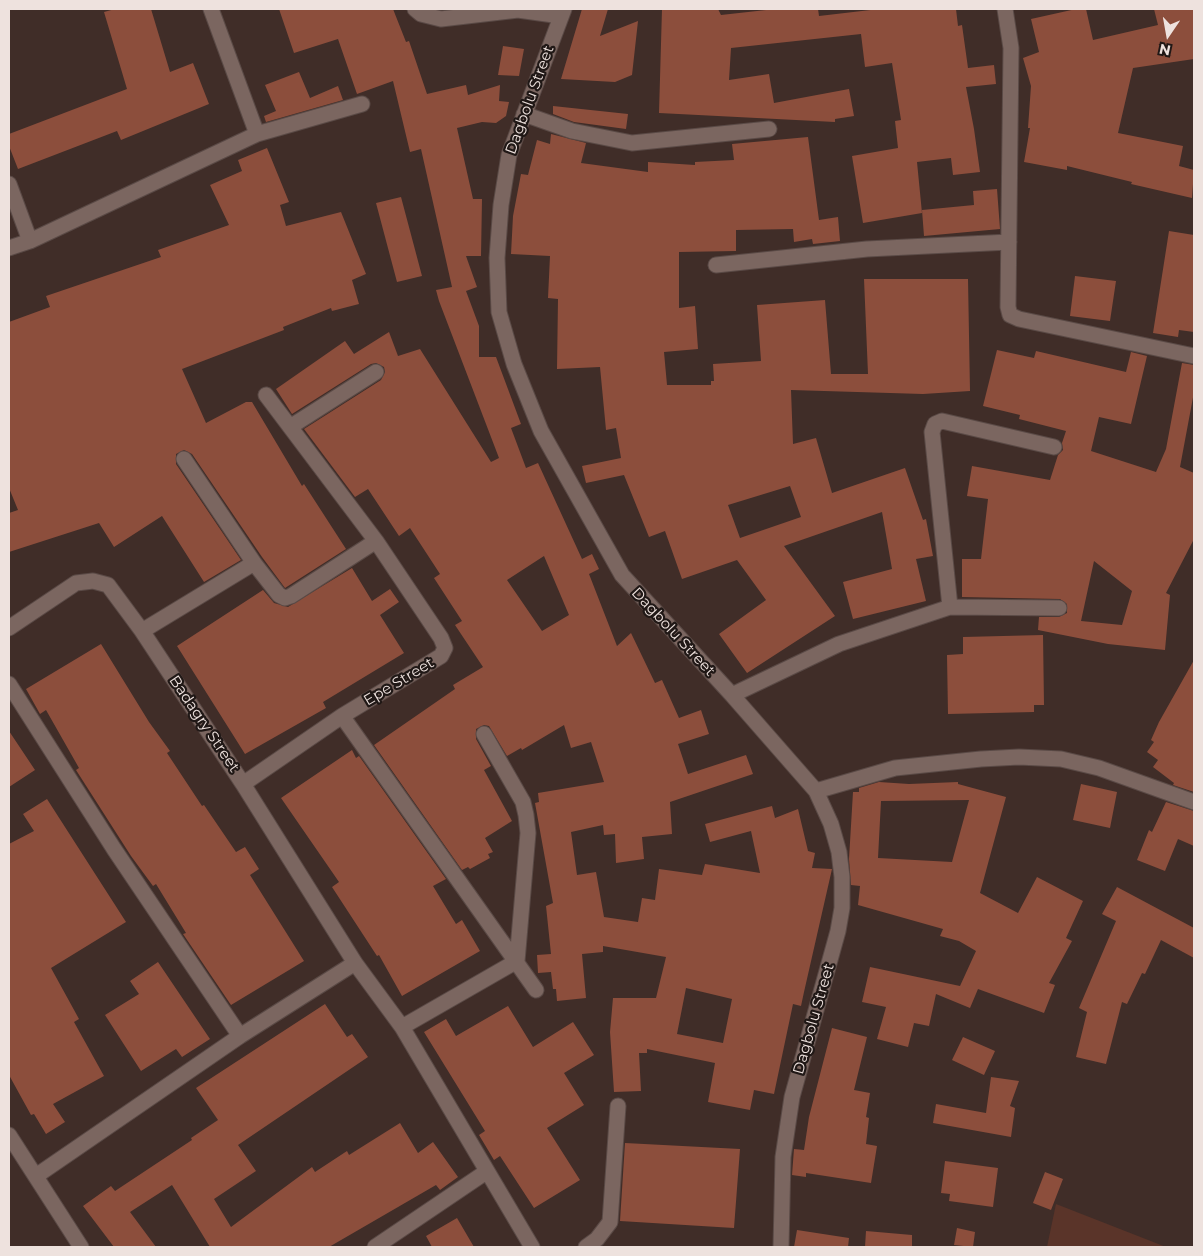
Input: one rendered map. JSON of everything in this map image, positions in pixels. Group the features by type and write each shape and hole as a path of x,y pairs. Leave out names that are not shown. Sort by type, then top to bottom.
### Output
{"street":[{"path":"211,9 257,134"},
{"path":"415,9 421,14 441,19 518,10 563,12"},
{"path":"1005,9 1011,48 1008,307 1010,315 1019,319 1194,356"},
{"name":"Dagbolu Street","path":"563,12 509,155 501,205 497,258 499,312 514,364 542,431 622,575 732,694 816,790 831,824 839,852 842,877 842,908 830,965 792,1098 783,1157 781,1247"},
{"path":"9,248 30,241 257,134 362,104"},
{"path":"524,114 572,131 632,143 769,129"},
{"path":"9,184 30,241"},
{"path":"716,265 867,249 1009,242"},
{"path":"290,427 376,372"},
{"path":"184,458 254,563 279,595 285,598 376,541 266,395"},
{"path":"950,607 932,432 935,424 942,422 1054,447"},
{"name":"Epe Street","path":"244,784 342,716 441,656 445,648 441,638 376,541"},
{"path":"142,631 254,563"},
{"name":"Badagry Street","path":"9,628 76,583 93,581 108,585 142,631 244,784 354,962 402,1028 532,1247"},
{"path":"732,694 839,644 950,607 1059,608"},
{"path":"9,684 114,849 240,1036"},
{"path":"342,716 536,990"},
{"path":"484,734 523,802 526,815 528,833 517,961"},
{"path":"816,790 895,768 1019,757 1061,760 1099,768 1194,802"},
{"path":"402,1028 517,961"},
{"path":"36,1176 240,1036 354,962"},
{"path":"586,1247 598,1239 610,1222 618,1106"},
{"path":"9,1135 81,1247"},
{"path":"375,1247 486,1172"}],"shaded area":[{"path":"1056,1204 1166,1247 1047,1247"}],"building":[{"path":"115,9 151,9 170,72 193,63 209,104 121,140 117,131 18,169 9,146 9,134 127,89 104,12"},
{"path":"279,9 393,9 406,42 409,41 427,94 466,85 468,95 500,85 499,101 509,102 506,116 496,123 482,122 457,128 473,199 482,199 481,256 466,256 477,287 466,291 479,326 479,357 496,357 521,424 511,428 526,468 538,463 582,559 592,554 599,569 589,574 617,646 631,633 655,683 662,680 679,718 701,710 709,734 678,744 688,774 746,755 753,774 670,802 672,834 642,837 644,859 616,863 615,834 604,835 603,825 571,832 577,875 596,872 604,917 638,922 642,898 655,900 659,869 702,875 705,864 760,873 751,831 710,842 705,824 772,806 775,818 798,809 808,851 815,853 812,868 832,869 801,1006 793,1004 774,1094 754,1090 750,1110 708,1102 715,1063 647,1049 647,1053 639,1053 641,1091 614,1092 610,1032 613,998 656,998 666,957 603,946 603,952 582,954 586,998 557,1001 551,972 538,973 537,955 551,954 546,906 553,903 535,803 539,802 538,793 604,782 591,742 571,748 564,725 522,750 521,748 507,756 489,726 484,725 476,729 476,739 491,766 484,770 512,821 485,838 493,852 488,854 490,858 470,869 468,867 462,870 374,745 455,689 453,685 483,667 455,625 462,621 434,578 440,574 410,528 399,536 368,489 355,497 304,429 381,380 385,372 384,367 376,363 371,364 292,414 276,389 345,341 354,354 389,332 398,356 420,349 491,462 499,458 439,301 436,290 452,287 421,149 410,152 393,81 357,94 338,39 294,53","holes":["544,556 569,615 542,631 507,580","686,988 732,999 723,1043 677,1034"]},
{"path":"582,9 608,9 600,36 638,21 632,75 615,82 561,79"},
{"path":"662,9 718,9 721,15 775,9 818,9 819,16 879,9 956,9 958,26 962,25 968,68 994,65 996,84 966,87 980,172 953,175 951,158 917,162 922,213 863,223 852,156 898,148 895,121 901,120 892,63 865,67 861,34 731,48 729,80 769,74 774,103 849,89 854,116 835,119 835,122 659,113"},
{"path":"1076,9 1086,9 1093,40 1158,25 1154,9 1194,9 1194,59 1133,68 1118,133 1183,146 1179,166 1194,170 1192,198 1131,184 1132,182 1067,166 1067,170 1024,162 1030,128 1028,128 1031,86 1023,58 1039,52 1031,19"},
{"path":"503,46 524,49 519,76 498,75"},
{"path":"299,72 310,98 338,86 343,100 266,122 264,116 276,111 265,85"},
{"path":"553,106 628,114 626,129 574,122 553,114"},
{"path":"551,134 586,143 581,163 648,172 648,162 695,165 695,162 734,160 732,144 808,137 819,220 838,217 840,241 813,244 812,239 794,242 793,229 736,230 736,251 679,252 679,308 695,306 698,349 664,352 667,385 711,385 711,381 714,381 713,364 761,361 757,305 825,300 831,374 868,374 864,279 968,279 970,391 923,394 791,390 793,444 816,438 832,493 905,468 923,520 926,519 933,556 916,559 926,601 853,619 843,582 892,569 882,512 784,546 835,616 747,673 719,634 766,600 737,560 682,579 665,531 649,537 624,475 586,483 582,466 621,458 616,428 606,430 600,367 557,369 558,299 548,298 550,256 511,254 513,216 521,174 528,175 537,140 550,144","holes":["790,486 801,517 740,538 728,505"]},
{"path":"267,148 289,202 280,205 286,226 341,212 366,274 352,280 359,304 332,311 331,308 283,327 284,330 182,369 206,423 246,402 252,402 302,486 304,484 346,549 285,588 192,454 184,450 176,454 176,464 241,560 204,582 162,516 114,547 99,523 9,552 9,513 18,510 9,488 9,322 50,307 46,296 161,257 158,250 229,225 210,185 242,171 238,160"},
{"path":"997,189 1000,229 924,236 922,210 974,205 973,191"},
{"path":"401,197 422,276 397,282 376,203"},
{"path":"1169,231 1194,235 1194,332 1179,330 1178,337 1153,333"},
{"path":"1075,276 1116,281 1110,321 1070,316"},
{"path":"997,350 1034,358 1036,351 1126,372 1131,352 1147,356 1131,424 1099,417 1091,451 1156,472 1166,449 1182,363 1194,365 1194,392 1180,467 1194,473 1194,539 1166,593 1170,595 1165,650 1108,644 1038,630 1039,617 1059,617 1067,613 1067,604 1060,599 962,597 962,559 981,559 988,499 967,496 972,466 1050,480 1058,455 1063,450 1062,443 1066,431 1019,419 1020,415 983,406","holes":["1094,561 1132,591 1122,625 1081,621"]},
{"path":"352,568 372,601 390,589 399,602 380,615 404,653 323,702 326,708 245,754 177,646 263,590 274,603 288,607"},
{"path":"1043,635 1044,705 1034,705 1034,712 948,714 947,655 963,654 963,637"},
{"path":"101,644 149,722 170,751 167,753 202,806 204,805 236,852 245,847 259,869 250,875 304,961 231,1005 183,934 186,933 156,884 153,886 131,856 76,770 79,768 46,710 40,714 26,689"},
{"path":"1194,660 1194,792 1173,785 1174,783 1153,767 1158,760 1147,752 1154,742 1151,740 1159,722"},
{"path":"9,731 35,770 9,787"},
{"path":"352,750 356,758 359,756 446,879 433,886 456,924 462,920 480,951 402,996 379,955 377,956 332,887 339,882 281,798"},
{"path":"879,782 909,784 958,782 958,784 1006,797 980,893 1018,913 1037,877 1083,901 1066,938 1072,941 1049,983 1055,985 1044,1013 978,989 970,1008 936,994 929,1026 914,1023 908,1047 877,1039 886,1007 862,1002 870,967 960,986 976,951 959,941 940,936 943,929 858,905 860,886 851,885 849,859 853,792 859,792 859,788","holes":["969,800 952,862 878,858 881,801"]},
{"path":"1081,784 1117,792 1110,828 1073,820"},
{"path":"47,799 126,922 51,968 79,1019 74,1022 104,1076 53,1104 65,1122 46,1134 34,1114 31,1115 9,1075 9,844 34,831 23,814"},
{"path":"1166,802 1194,811 1194,846 1178,839 1165,871 1137,860 1149,830 1152,832"},
{"path":"1117,887 1194,928 1194,958 1161,940 1145,974 1142,973 1127,1004 1122,1002 1106,1064 1076,1057 1087,1012 1079,1008 1116,921 1102,914"},
{"path":"158,962 210,1039 182,1057 176,1049 141,1071 105,1015 139,994 130,981"},
{"path":"325,1004 347,1037 352,1034 368,1057 238,1145 256,1171 214,1199 231,1227 312,1167 315,1172 347,1151 349,1155 400,1123 418,1153 433,1142 458,1177 440,1190 436,1185 329,1247 210,1247 172,1185 130,1212 156,1247 114,1247 83,1206 111,1186 115,1191 192,1140 191,1138 218,1120 196,1088"},
{"path":"508,1006 533,1047 573,1022 594,1055 564,1073 584,1105 547,1128 580,1180 534,1208 500,1156 494,1160 479,1135 485,1131 424,1032 446,1019 456,1036"},
{"path":"832,1028 867,1037 854,1090 870,1093 866,1117 869,1118 866,1144 877,1146 871,1183 806,1173 806,1177 792,1175 794,1149 804,1150 809,1117"},
{"path":"963,1037 995,1051 984,1075 952,1060"},
{"path":"991,1077 1019,1081 1010,1106 1015,1108 1011,1137 933,1123 936,1104 986,1113"},
{"path":"625,1143 740,1149 734,1228 620,1221"},
{"path":"945,1161 998,1168 993,1207 949,1201 950,1194 941,1193"},
{"path":"1045,1172 1063,1179 1051,1210 1033,1203"},
{"path":"457,1218 474,1247 432,1247 426,1236"},
{"path":"957,1228 975,1232 973,1247 954,1245"},
{"path":"797,1230 849,1238 848,1247 794,1247"},
{"path":"866,1231 912,1235 912,1247 865,1247"}]}
